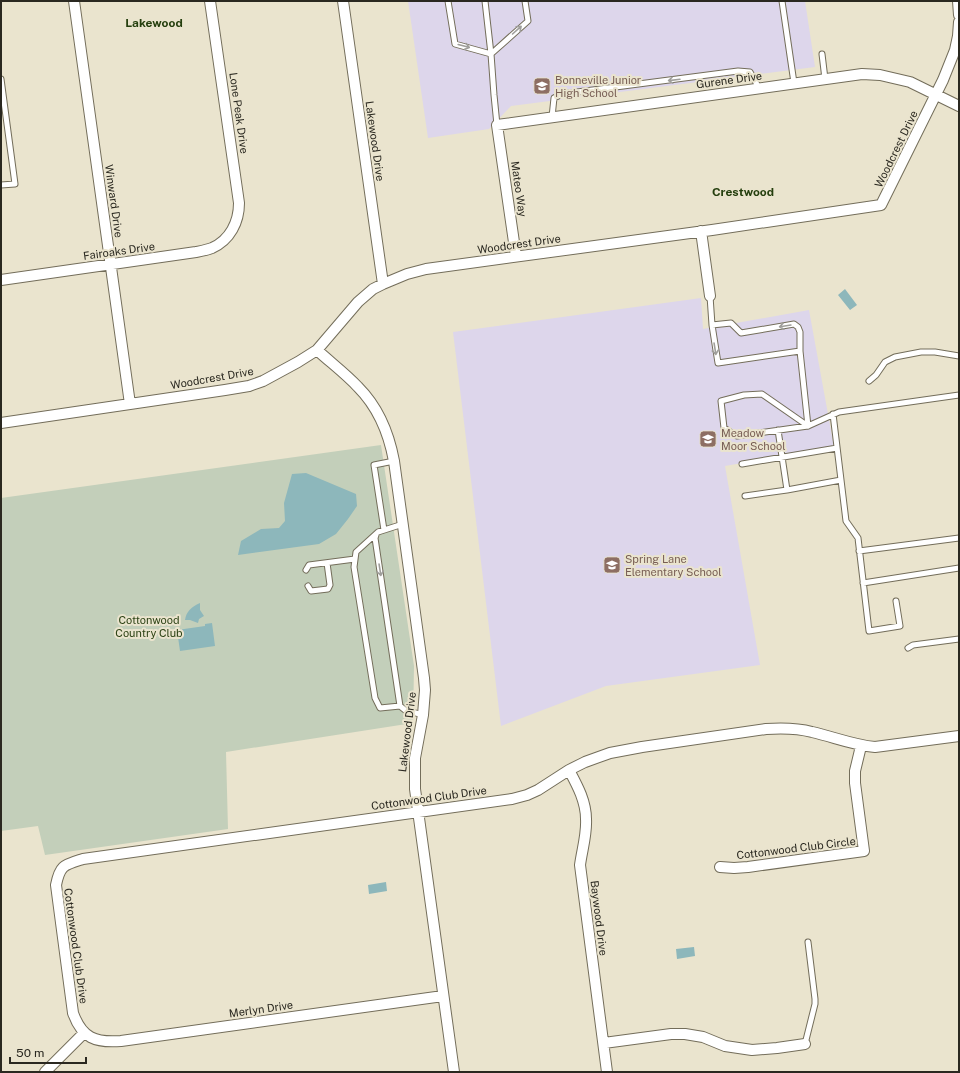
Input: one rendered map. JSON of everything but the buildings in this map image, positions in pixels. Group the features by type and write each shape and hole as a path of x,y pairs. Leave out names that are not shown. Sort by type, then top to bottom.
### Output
{"street":[{"name":"Winward Drive","path":"74,1 130,404"},
{"name":"Lone Peak Drive","path":"210,1 239,199 239,212 233,228"},
{"name":"Lakewood Drive","path":"343,1 383,284"},
{"path":"958,1 959,15"},
{"name":"Woodcrest Drive","path":"1,423 225,390 249,386 263,381 317,350 358,302 373,289 407,274 426,269 881,205 936,95 955,50 959,22"},
{"name":"Gurene Drive","path":"497,125 862,74 876,74 910,82 959,106"},
{"name":"Mateo Way","path":"497,125 516,256"},
{"name":"Fairoaks Drive","path":"1,280 196,252 212,248 224,240 233,228"},
{"path":"702,231 710,296"},
{"name":"Lakewood Drive","path":"317,350 360,388 372,404 388,437 394,461 423,666 423,715 414,763 417,812 454,1072"},
{"name":"Cottonwood Club Drive","path":"84,1033 76,1023 73,1013 56,885 62,868 69,863 83,859 512,799 538,790 569,770 585,762 610,753 766,729 795,729 861,746 875,747 959,736"},
{"name":"Cottonwood Club Circle","path":"720,867 748,867 864,851 855,783 856,766 861,746"},
{"name":"Baywood Drive","path":"569,770 584,802 586,818 585,834 580,865 607,1072"},
{"name":"Merlyn Drive","path":"84,1033 101,1041 116,1041 443,996"},
{"path":"45,1072 84,1033"},
{"path":"604,1044 671,1034 685,1034 703,1037 725,1046 752,1050 805,1044"}],"lane":[{"path":"448,1 455,44 491,54"},
{"path":"485,1 497,125"},
{"path":"491,54 528,21 525,1"},
{"path":"782,1 794,83"},
{"path":"822,54 826,79"},
{"path":"552,117 554,98 562,94 738,71 750,72 759,88"},
{"path":"1,79 15,184 1,185"},
{"path":"710,296 712,325 718,363 800,351"},
{"path":"712,325 731,323 741,333 794,324 798,327 800,332 800,351 808,426"},
{"path":"869,381 876,376 885,362 895,357 921,352 959,356"},
{"path":"808,426 762,394 744,395 722,401 724,428 737,436 808,426 839,412 959,395"},
{"path":"833,414 846,521 858,538 868,631 900,626 896,601"},
{"path":"778,430 787,490"},
{"path":"742,464 837,448"},
{"path":"384,530 374,465 394,461"},
{"path":"746,496 841,480"},
{"path":"400,706 380,708 375,698 354,567 356,552 378,532 403,524"},
{"path":"378,532 375,538 400,706 405,710 423,715"},
{"path":"859,551 959,538"},
{"path":"306,570 309,565 355,559"},
{"path":"308,586 311,591 328,589 330,585 327,563"},
{"path":"863,583 959,568"},
{"path":"908,648 912,645 959,639"},
{"path":"805,1044 815,1004 808,942"}],"shaded area":[{"name":"Bonneville Junior High School","path":"408,1 805,1 815,67 511,106 489,129 428,138"},
{"name":"Spring Lane Elementary School","path":"701,298 703,329 809,310 834,447 725,466 760,665 606,686 501,726 453,332"}],"green space":[{"name":"Cottonwood Country Club","path":"381,445 414,666 413,723 226,752 228,829 45,855 38,826 1,831 1,498"}],"water":[{"path":"845,289 857,305 850,310 838,295"},
{"path":"306,473 356,494 357,506 336,534 319,544 238,555 241,541 261,529 279,528 285,521 284,503 292,474"},
{"path":"200,603 200,610 204,616 199,619 198,623 185,620 186,615 190,610"},
{"path":"212,623 215,646 180,651 177,630 205,626 205,624"},
{"path":"386,882 387,891 369,894 368,885"},
{"path":"694,947 695,956 677,959 676,949"}],"place":[{"name":"Bonneville Junior High School","path":"542,86"},
{"name":"Meadow Moor School","path":"708,439"},
{"name":"Spring Lane Elementary School","path":"612,565"}],"district":[{"name":"Lakewood","path":"154,23"},
{"name":"Crestwood","path":"743,192"}]}
